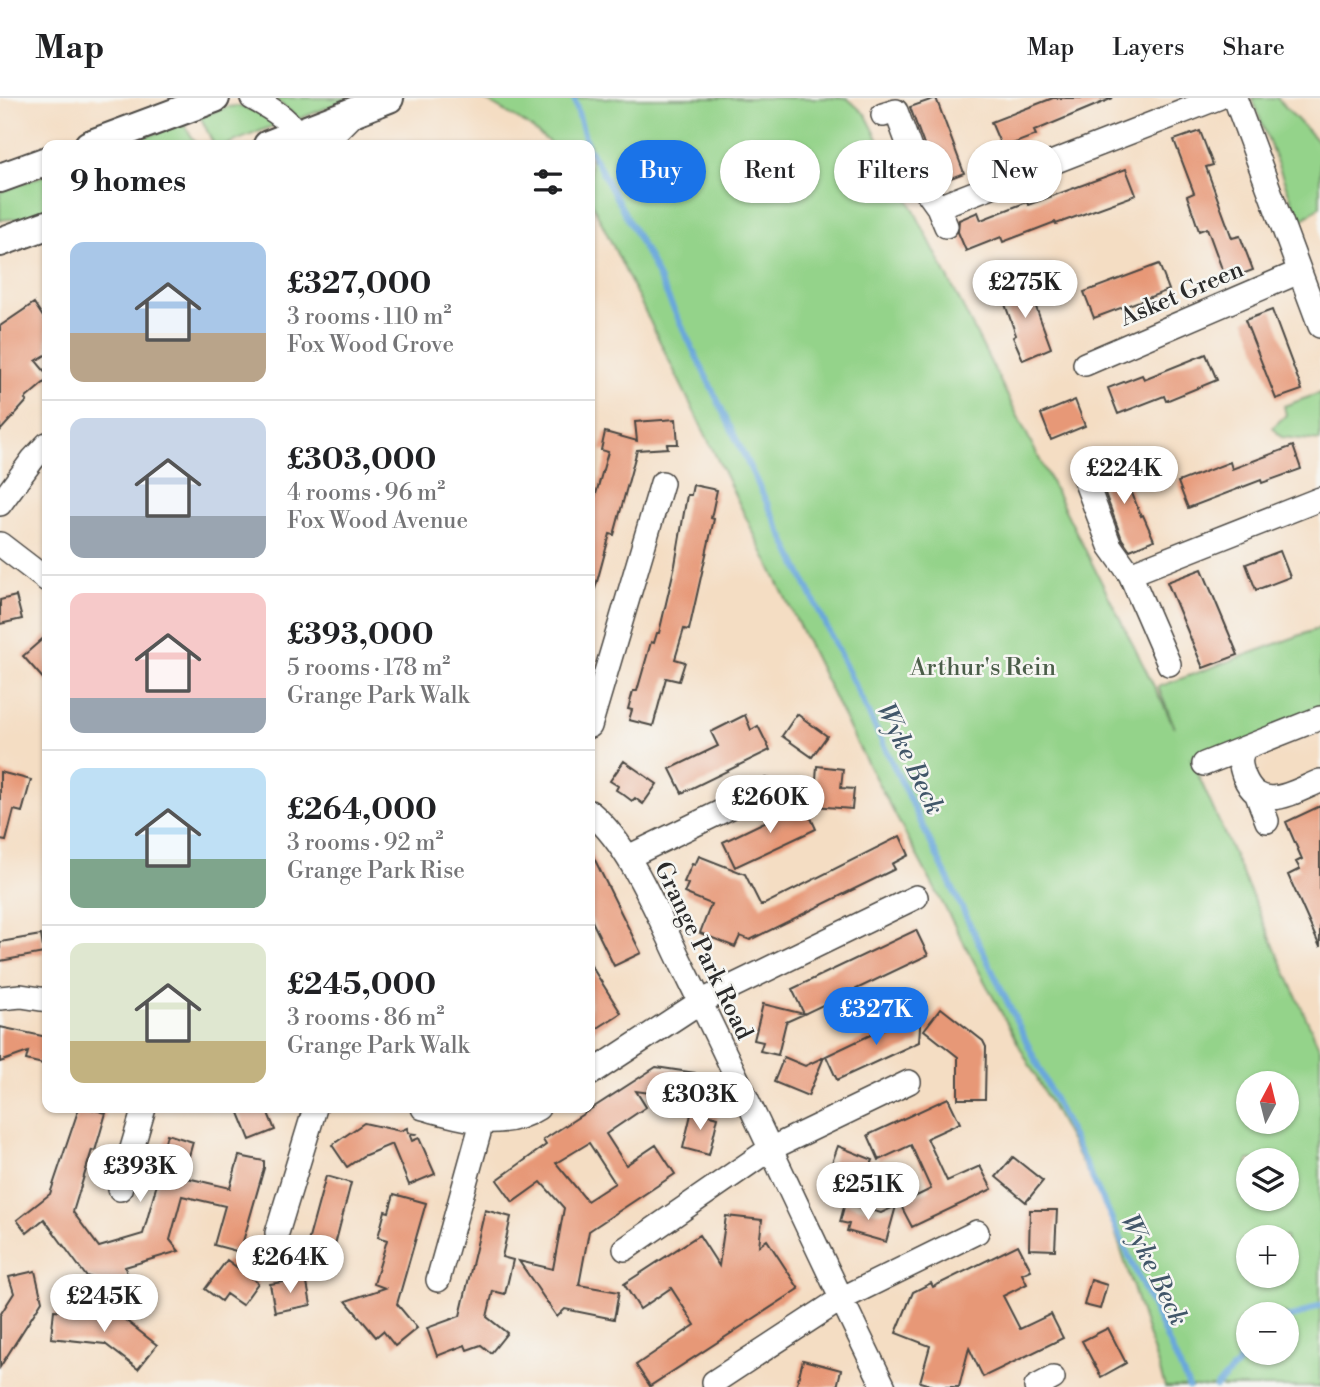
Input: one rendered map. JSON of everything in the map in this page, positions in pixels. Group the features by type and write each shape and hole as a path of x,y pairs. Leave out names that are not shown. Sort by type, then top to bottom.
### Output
{"main road":[{"path":"102,140 215,98"},
{"path":"310,140 357,110 389,98"},
{"path":"0,178 42,163"},
{"path":"0,240 39,228"}],"street":[{"path":"252,98 287,120 307,140"},
{"path":"883,115 896,111 925,189 942,216 1218,98"},
{"path":"1235,98 1320,326"},
{"name":"Asket Green","path":"1085,364 1299,272"},
{"path":"0,504 42,451"},
{"path":"1082,472 1110,546 1130,574 1168,664"},
{"path":"595,709 662,483"},
{"path":"1130,574 1320,499"},
{"path":"0,544 42,576"},
{"path":"1204,764 1320,718"},
{"path":"1244,749 1240,765 1250,788 1257,794 1267,821"},
{"path":"1257,794 1277,798 1320,780"},
{"path":"628,857 766,790"},
{"name":"Grange Park Road","path":"595,816 628,857 884,1387"},
{"path":"595,1071 700,1002 916,897"},
{"path":"0,998 21,996 42,999"},
{"path":"625,1250 770,1149 909,1082"},
{"path":"120,1189 143,1113"},
{"path":"277,1233 313,1113"},
{"path":"444,1113 482,1122 507,1120 525,1113"},
{"path":"438,1280 482,1122"},
{"path":"714,1382 841,1299 977,1233"}],"green space":[{"path":"274,98 351,98 299,119"},
{"name":"Arthur's Rein","path":"482,98 847,98 866,115 879,140 834,140 834,203 910,203 1175,728 1158,687 1320,628 1320,718 1204,764 1191,759 1320,1049 1320,1387 1165,1387 1109,1213 856,742 595,209 595,140 547,140 526,124"},
{"path":"1252,98 1277,98 1320,144 1320,206 1300,222"},
{"path":"237,106 253,110 278,124 238,140 212,140 200,116"},
{"path":"183,123 194,140 137,140"},
{"path":"42,176 42,212 24,218 0,220 0,192"},
{"path":"1320,393 1320,441 1281,437 1273,427 1286,415 1284,406"}],"building":[{"path":"936,98 952,140 922,140 910,107"},
{"path":"1053,98 1113,98 1034,131 1036,135 1023,140 999,140 991,122"},
{"path":"1200,131 1213,165 1206,167 1232,238 1240,236 1253,270 1226,280 1207,228 1199,231 1187,196 1194,193 1174,140"},
{"path":"953,144 964,173 953,177"},
{"path":"1126,169 1136,195 1003,242 1001,237 966,251 958,232 959,220 978,212 981,220 1024,203 1062,203 1062,193"},
{"path":"1159,264 1169,290 1094,318 1084,292"},
{"path":"1026,280 1051,348 1023,360 1013,337 1016,335 1000,290"},
{"path":"34,303 42,315 42,357 36,361 42,368 42,384 25,399 27,401 0,431 0,326"},
{"path":"1272,310 1302,390 1276,399 1245,320"},
{"path":"1206,354 1217,380 1166,401 1164,396 1118,414 1108,388 1142,375 1144,379"},
{"path":"1075,400 1085,426 1051,440 1041,414"},
{"path":"676,419 678,444 667,444 668,448 637,450 614,535 610,534 595,589 595,498 608,452 601,450 605,432 637,441 635,422"},
{"path":"1293,446 1301,469 1262,483 1261,480 1188,508 1178,482 1230,462 1232,469"},
{"path":"1119,460 1141,516 1143,515 1154,540 1130,550 1122,539 1096,469"},
{"path":"693,485 717,490 711,518 714,519 689,630 684,629 675,659 685,662 679,681 666,678 653,726 629,720 632,710 628,709 633,691 637,691 651,642 654,643 659,633 675,565 687,495 691,495"},
{"path":"1280,551 1290,577 1256,590 1246,564"},
{"path":"1202,569 1238,655 1203,668 1167,582"},
{"path":"16,596 22,619 0,624 0,600"},
{"path":"42,639 42,677 23,656"},
{"path":"797,714 827,736 812,757 782,736"},
{"path":"745,715 751,730 758,726 770,750 682,793 670,769 718,746 711,732"},
{"path":"624,761 657,784 643,804 635,798 632,801 616,790 618,786 610,781"},
{"path":"817,766 843,769 841,788 854,789 852,809 814,806"},
{"path":"0,772 31,780 22,812 14,810 6,841 0,840"},
{"path":"804,803 816,829 735,867 723,842"},
{"path":"1320,806 1320,947 1288,875 1300,869 1296,862 1302,859 1286,822"},
{"path":"900,836 909,855 892,864 895,869 750,940 740,936 735,947 700,933 711,904 684,893 688,884 684,882 699,856 745,874 761,906"},
{"path":"595,860 641,953 614,966 595,927"},
{"path":"916,930 928,955 804,1014 792,989"},
{"path":"41,935 42,953 0,961 0,942"},
{"path":"595,972 621,1013 595,1030"},
{"path":"763,1004 804,1014 786,1022 778,1055 760,1051 763,1042 754,1040"},
{"path":"941,1008 983,1041 986,1047 985,1099 958,1099 958,1057 924,1030"},
{"path":"921,1011 919,1042 837,1080 826,1056"},
{"path":"0,1027 42,1036 42,1064 26,1060 28,1052 0,1062"},
{"path":"784,1057 805,1066 824,1057 808,1096 774,1082"},
{"path":"656,1067 695,1073 709,1093 699,1100 636,1091 646,1107 606,1134 626,1165 656,1145 675,1174 589,1231 579,1285 619,1292 614,1319 565,1309 557,1317 519,1261 553,1269 564,1208 541,1182 513,1202 497,1180 546,1145 543,1140 585,1113 595,1113 595,1106","holes":["589,1143 615,1183 587,1201 556,1163"]},
{"path":"948,1098 960,1123 927,1138 947,1181 980,1166 992,1189 912,1227 900,1204 931,1189 911,1145 879,1160 868,1135"},
{"path":"692,1110 718,1117 709,1155 683,1148"},
{"path":"77,1113 106,1113 73,1212 99,1247 143,1234 160,1173 157,1172 167,1134 193,1142 183,1177 230,1188 239,1156 264,1161 240,1252 214,1245 225,1206 182,1196 170,1240 179,1251 125,1267 128,1279 110,1284 86,1276 44,1219 27,1233 17,1220 50,1194"},
{"path":"239,1113 268,1113 275,1130 250,1140"},
{"path":"364,1123 400,1131 407,1128 408,1133 415,1134 410,1136 412,1141 419,1138 435,1174 409,1185 392,1144 363,1156 347,1167 332,1145"},
{"path":"838,1146 873,1160 859,1195 825,1182"},
{"path":"1013,1157 1043,1181 1026,1202 996,1177"},
{"path":"326,1176 351,1183 328,1272 302,1264"},
{"path":"394,1194 426,1203 397,1304 417,1328 395,1346 383,1331 376,1337 346,1301 385,1288 374,1284 387,1240 378,1237 385,1211 389,1212"},
{"path":"845,1203 881,1213 896,1206 886,1242 847,1231 849,1224 840,1222"},
{"path":"485,1210 511,1217 502,1257 513,1260 505,1294 493,1291 487,1317 507,1333 491,1353 481,1345 467,1350 465,1345 437,1356 427,1328 460,1316"},
{"path":"1030,1210 1057,1210 1055,1250 1029,1249"},
{"path":"726,1216 762,1220 759,1246 767,1240 799,1289 650,1386 636,1365 695,1325 671,1288 640,1309 624,1284 699,1235 719,1266"},
{"path":"1018,1245 1031,1270 1022,1274 1027,1284 1003,1296 1020,1329 1051,1314 1063,1338 983,1377 969,1348 959,1387 937,1387 920,1382 930,1346 896,1333 913,1292 931,1283 933,1287"},
{"path":"227,1260 258,1283 242,1305 226,1294 221,1301 205,1289"},
{"path":"35,1271 42,1301 0,1367 0,1315 14,1293 9,1277"},
{"path":"306,1278 311,1305 275,1312 270,1284"},
{"path":"1091,1280 1107,1285 1100,1309 1084,1305"},
{"path":"54,1310 120,1316 157,1345 138,1369 105,1344 51,1338"},
{"path":"1108,1328 1126,1363 1101,1377 1082,1341"},
{"path":"803,1360 841,1370 837,1387 796,1387"}],"waterway":[{"name":"Wyke Beck","path":"574,98 586,140"},
{"name":"Wyke Beck","path":"595,159 648,256 1109,1213 1189,1387"},
{"path":"1299,1315 1320,1305"},
{"path":"1216,1387 1237,1365"}]}
